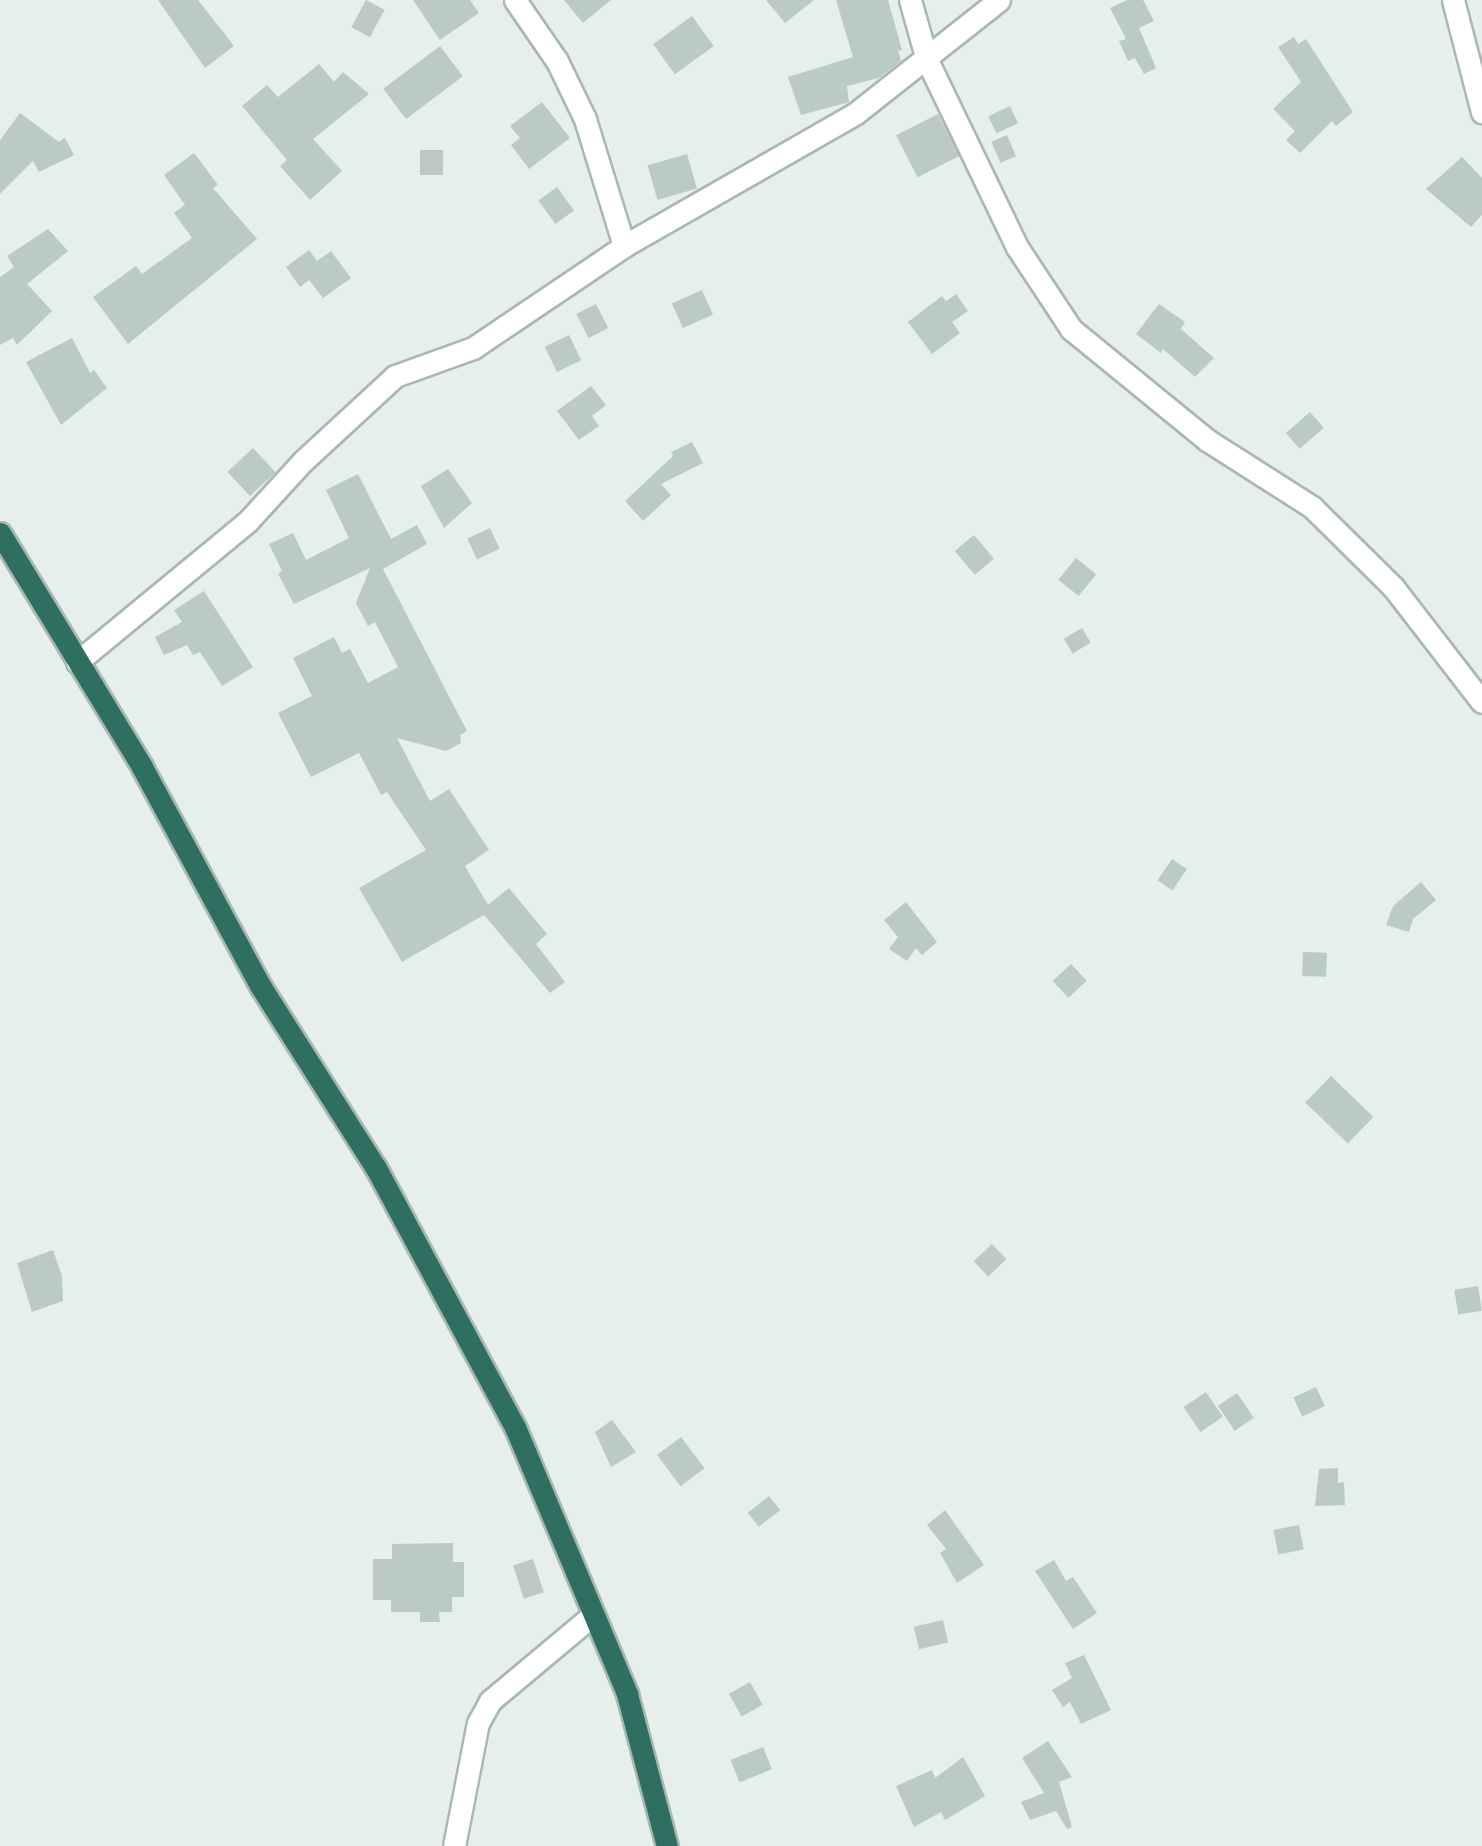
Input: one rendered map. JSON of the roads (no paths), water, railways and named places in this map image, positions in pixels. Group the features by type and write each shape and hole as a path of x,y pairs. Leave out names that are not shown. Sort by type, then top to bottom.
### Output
{"highway":[{"path":"0,533 142,767 261,987 376,1168 453,1306 515,1427 627,1694 667,1846"}],"street":[{"path":"515,0 557,61 585,119 624,246"},
{"path":"910,0 927,60 1017,247 1071,329 1198,433 1312,507 1393,587 1482,702"},
{"path":"77,662 248,521 303,461 395,376 473,348 624,246 856,113 927,60 999,0"},
{"path":"1453,0 1482,112"},
{"path":"454,1846 478,1723 490,1701 593,1615"}]}
